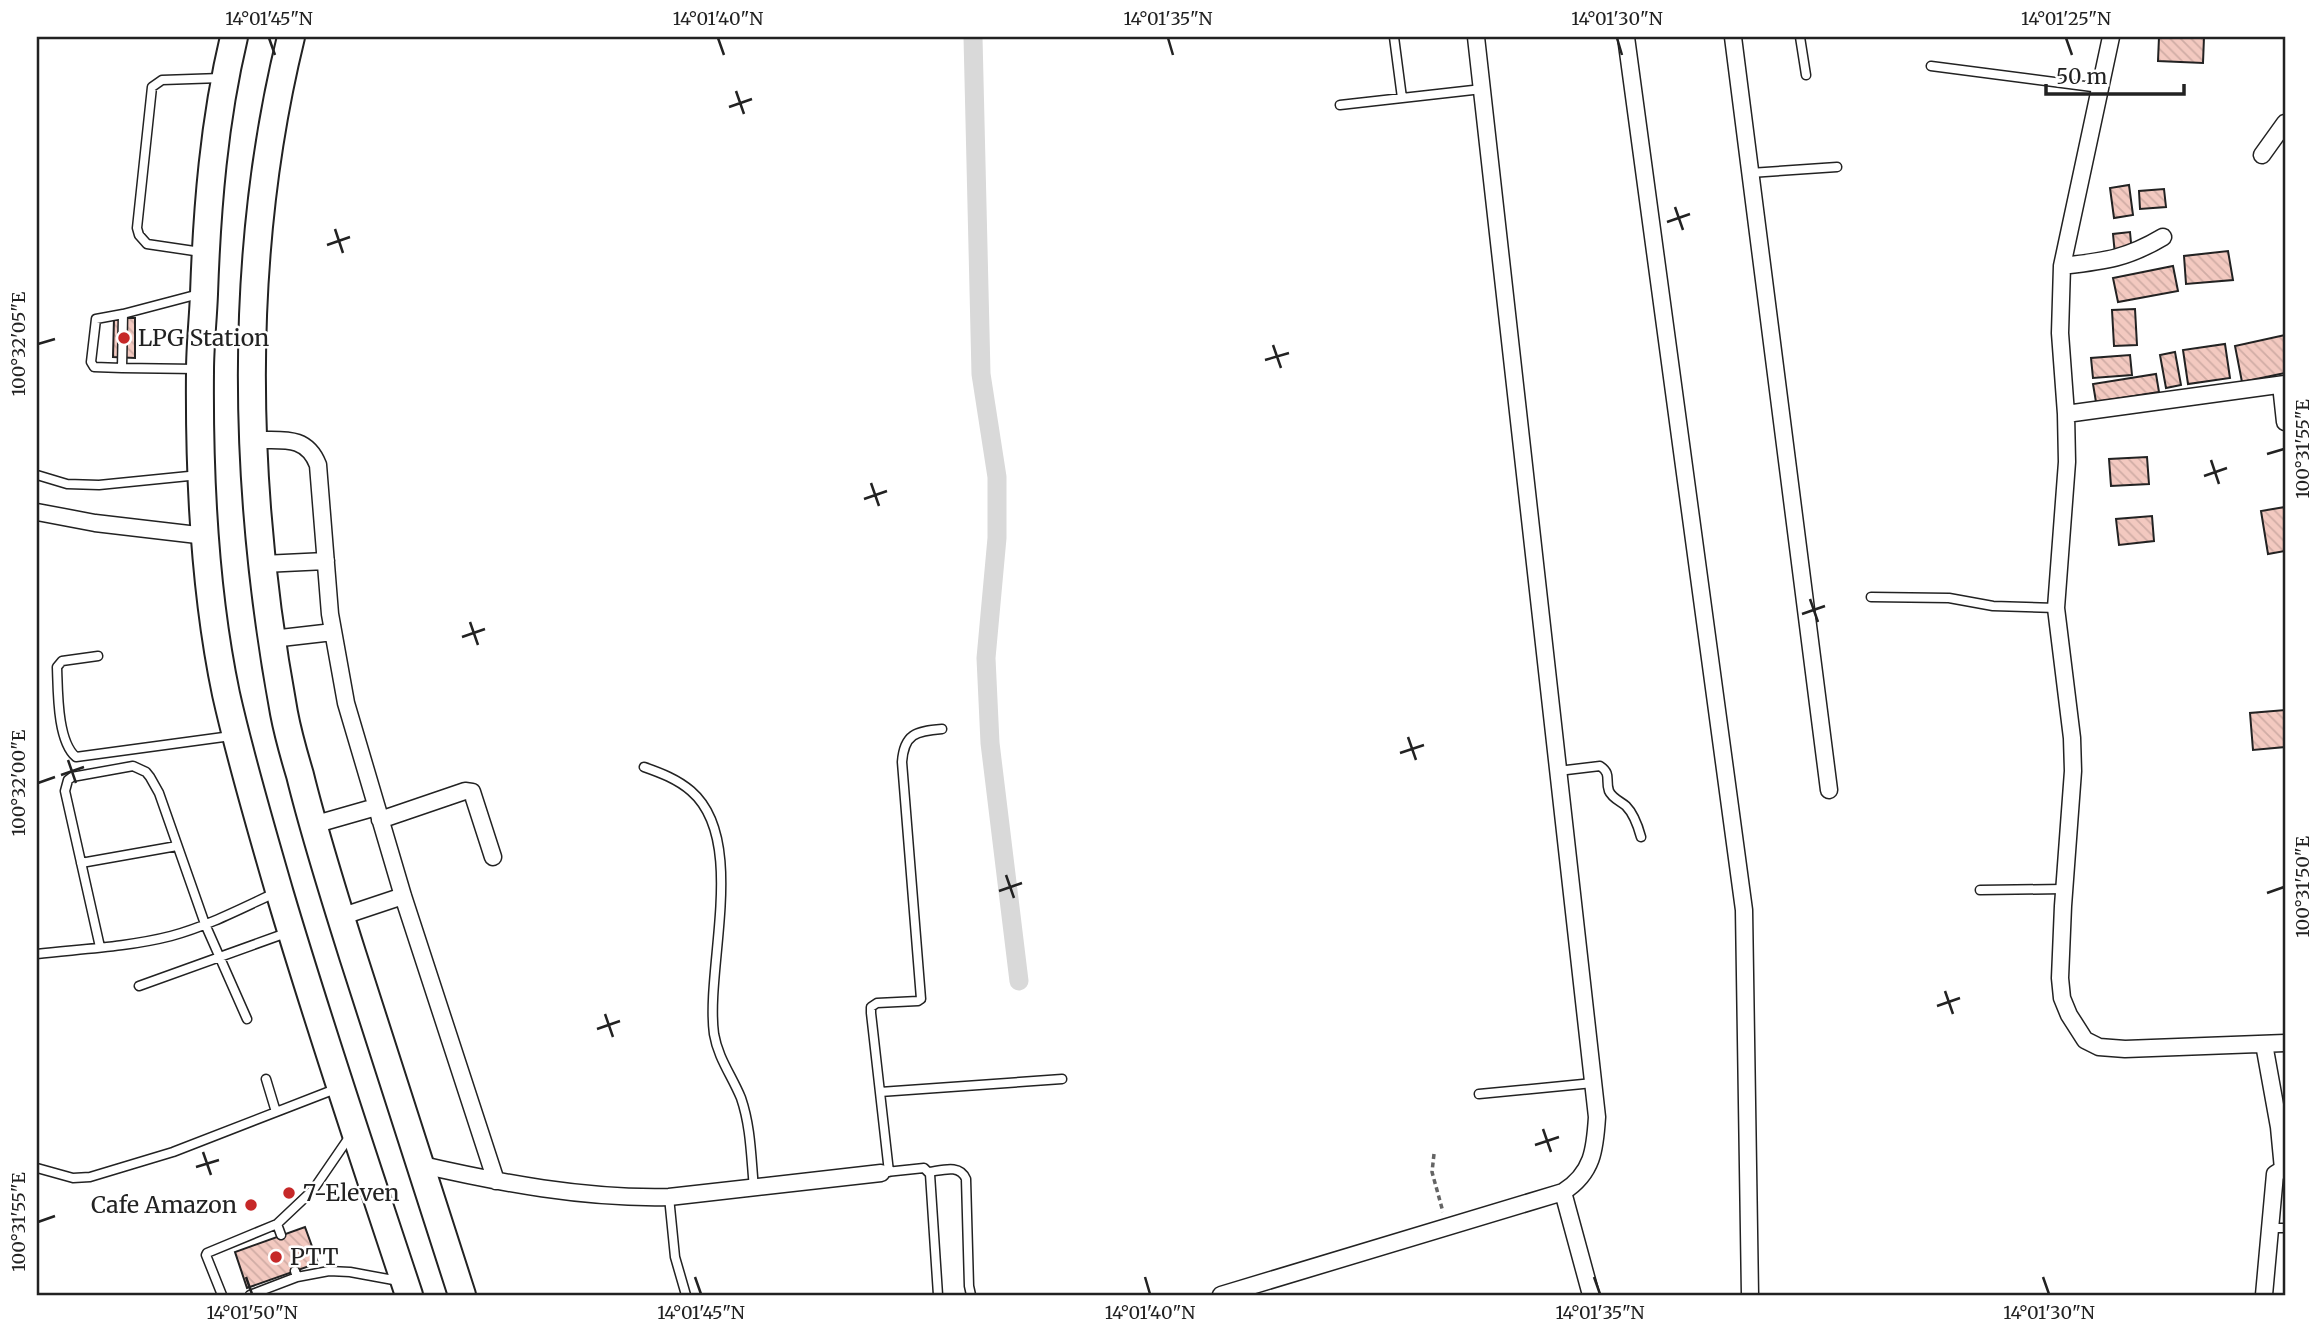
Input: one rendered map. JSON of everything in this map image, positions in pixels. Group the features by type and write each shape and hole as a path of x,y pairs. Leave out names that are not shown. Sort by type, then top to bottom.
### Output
{"main road":[{"path":"233,37 224,78 204,253 200,369 202,474 212,608 226,694 279,891 407,1289"},
{"path":"290,45 275,107 262,192 254,317 253,466 272,639 284,716 313,825 418,1164 462,1295"}],"street":[{"path":"1221,1295 1238,1293 1563,1192 1582,1174 1595,1150 1597,1117 1476,37"},
{"path":"1626,37 1744,910 1750,1295"},
{"path":"1733,37 1829,790"},
{"path":"2111,37 2062,266 2060,333 2067,462 2056,608 2073,738 2073,771 2064,888 2061,988 2069,1015 2085,1040 2099,1047 2112,1049 2285,1043"},
{"path":"2262,155 2285,123"},
{"path":"2062,266 2128,256 2163,237"},
{"path":"2066,414 2283,385 2285,422"},
{"path":"253,440 299,442 314,457 319,475 333,632 346,703 403,896 496,1181"},
{"path":"37,512 95,523 206,536"},
{"path":"263,564 326,561"},
{"path":"272,639 333,632"},
{"path":"313,825 378,813 465,791 472,792 493,857"},
{"path":"340,917 403,896"},
{"path":"2264,1044 2283,1168 2275,1174 2277,1228 2264,1295"},
{"path":"418,1164 496,1181 638,1198 669,1197 885,1173"},
{"path":"1563,1192 1591,1295"}],"lane":[{"path":"1394,37 1402,98"},
{"path":"1800,37 1806,75"},
{"path":"1931,66 2100,88"},
{"path":"204,253 148,244 137,229 152,87 162,80 224,78"},
{"path":"1340,105 1482,89"},
{"path":"1750,173 1837,167"},
{"path":"200,369 94,367 91,362 96,319 204,293"},
{"path":"122,368 123,314"},
{"path":"37,475 67,484 99,485 202,474"},
{"path":"1871,597 1949,598 1993,606 2056,608"},
{"path":"98,656 62,661 57,667 61,724 65,740 76,757 237,735"},
{"path":"942,729 909,738 903,745 902,762 923,994 918,1001 877,1003 872,1007 885,1173 923,1168 929,1172 956,1169 964,1172 967,1180 971,1295"},
{"path":"100,947 65,791 68,780 133,766 146,772 159,793 205,924 247,1019"},
{"path":"644,766 670,776 692,792 711,819 721,865 712,1012 714,1034 723,1063 741,1098 745,1113 754,1188"},
{"path":"1558,771 1600,766 1604,768 1609,777 1608,787 1611,793 1631,813 1641,836"},
{"path":"81,863 177,846"},
{"path":"1980,890 2064,888"},
{"path":"37,954 173,936 279,891"},
{"path":"139,986 291,931"},
{"path":"266,1079 276,1112"},
{"path":"880,1092 1062,1079"},
{"path":"1479,1094 1593,1083"},
{"path":"37,1168 73,1178 90,1177 173,1152 341,1087"},
{"path":"222,1295 207,1254 211,1250 277,1224 313,1191 354,1129"},
{"path":"929,1172 938,1295"},
{"path":"669,1197 675,1256 686,1295"},
{"path":"277,1224 281,1235"},
{"path":"250,1295 296,1274 329,1271 350,1272 407,1289"}],"path":[{"path":"1434,1154 1432,1171 1447,1227"}],"building":[{"path":"2159,37 2204,37 2203,63 2158,61"},
{"path":"2129,185 2133,215 2114,218 2110,188"},
{"path":"2164,189 2166,207 2140,209 2139,191"},
{"path":"2130,232 2132,253 2115,255 2113,234"},
{"path":"2228,251 2233,280 2186,284 2184,256"},
{"path":"2173,266 2178,291 2118,302 2113,278"},
{"path":"2135,309 2137,345 2114,346 2112,310"},
{"name":"LPG Station","path":"114,318 135,318 135,358 113,357"},
{"path":"2285,335 2285,373 2242,382 2235,346"},
{"path":"2225,344 2230,378 2188,384 2183,350"},
{"path":"2175,352 2181,385 2166,388 2160,355"},
{"path":"2130,355 2132,375 2093,378 2091,358"},
{"path":"2156,374 2159,392 2096,402 2093,384"},
{"path":"2147,457 2149,484 2111,486 2109,459"},
{"path":"2285,507 2285,551 2268,554 2261,511"},
{"path":"2152,516 2154,541 2119,545 2116,519"},
{"path":"2285,710 2285,747 2253,750 2250,713"},
{"name":"PTT","path":"305,1227 318,1263 247,1288 235,1252"}],"waterway":[{"path":"973,37 981,374 997,477 997,538 986,658 990,743 1019,981"}],"place":[{"name":"LPG Station","path":"124,338"},
{"name":"7-Eleven","path":"289,1193"},
{"name":"Cafe Amazon","path":"251,1205"},
{"name":"PTT","path":"276,1257"}]}
